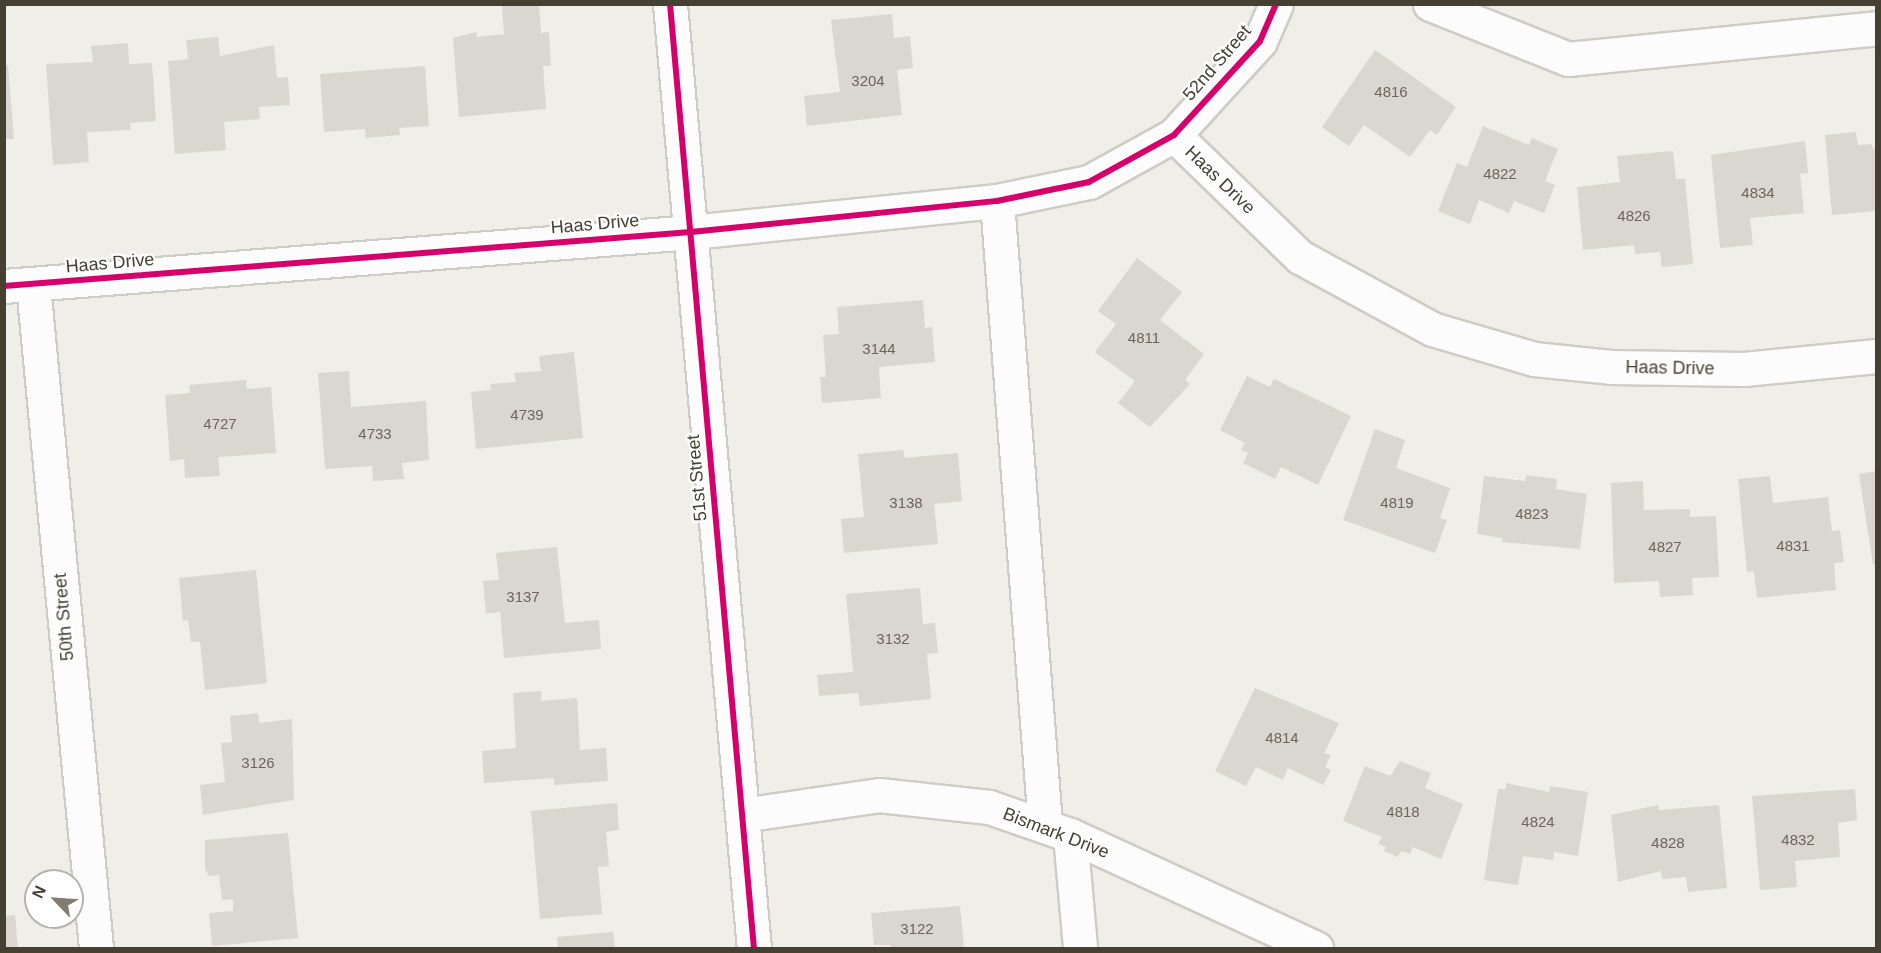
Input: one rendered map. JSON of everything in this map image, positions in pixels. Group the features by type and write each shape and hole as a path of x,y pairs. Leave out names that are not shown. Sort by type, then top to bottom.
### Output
{"street":[{"name":"51st Street","path":"670,4 754,948"},
{"name":"52nd Street","path":"1174,135 1260,41 1276,4"},
{"path":"1430,4 1568,59 1876,28"},
{"name":"Haas Drive","path":"19,286 691,232 997,201 1089,182 1174,135 1300,257 1432,329 1534,359 1611,367 1744,369 1876,356"},
{"path":"997,201 1058,830 1080,948"},
{"name":"50th Street","path":"19,286 96,948"},
{"name":"Bismark Drive","path":"742,814 879,795 990,807 1058,830 1316,948"}],"building":[{"path":"539,4 541,33 549,32 551,66 543,66 546,109 459,117 453,38 476,32 477,37 504,34 502,6"},
{"path":"892,14 894,38 910,36 913,68 897,70 902,115 807,126 804,96 840,92 831,20"},
{"path":"218,37 220,56 274,45 277,78 288,77 290,105 259,107 260,119 224,122 226,150 175,154 168,61 188,59 186,40"},
{"path":"128,43 129,64 152,63 156,121 130,123 131,130 87,132 89,162 53,165 46,64 93,62 91,46"},
{"path":"1375,50 1456,107 1437,135 1430,130 1410,157 1364,125 1349,146 1322,127"},
{"path":"8,65 14,139 4,139 4,66"},
{"path":"425,66 429,126 399,128 400,135 366,138 365,129 324,132 320,74"},
{"path":"1483,126 1529,145 1532,138 1558,149 1545,181 1555,185 1544,213 1514,201 1509,213 1479,200 1470,224 1438,211 1457,163 1467,167"},
{"path":"1856,132 1858,145 1872,144 1873,148 1876,148 1876,211 1832,215 1825,135"},
{"path":"1805,141 1808,173 1800,174 1804,213 1750,218 1753,245 1720,248 1711,155"},
{"path":"1673,151 1676,179 1685,179 1693,264 1662,267 1660,252 1635,254 1634,245 1583,250 1577,187 1620,182 1617,156"},
{"path":"1137,258 1182,292 1160,320 1204,354 1185,380 1190,384 1150,427 1118,403 1135,381 1095,352 1116,324 1098,311"},
{"path":"923,300 925,328 932,327 935,362 879,367 881,398 822,403 820,377 826,377 823,335 839,334 837,307"},
{"path":"574,352 583,438 476,449 471,392 491,390 490,384 516,382 514,373 541,371 539,356"},
{"path":"349,371 351,407 426,401 429,460 402,463 404,479 373,481 372,466 325,469 318,373"},
{"path":"1247,376 1270,387 1274,379 1351,416 1318,485 1281,467 1275,479 1243,463 1248,453 1241,450 1245,443 1220,430"},
{"path":"246,380 247,389 271,387 276,453 218,457 220,476 185,478 184,459 170,461 165,395 190,393 189,385"},
{"path":"1375,429 1405,440 1396,468 1450,488 1440,518 1447,520 1435,553 1343,520"},
{"path":"903,450 905,458 958,453 962,501 934,504 938,544 844,553 841,519 864,517 858,454"},
{"path":"1876,471 1876,564 1873,565 1859,474"},
{"path":"1526,475 1557,479 1556,489 1587,494 1580,549 1502,542 1502,538 1477,534 1484,476 1525,481"},
{"path":"1770,476 1773,503 1828,497 1832,531 1840,530 1844,562 1834,563 1836,590 1757,598 1754,571 1747,572 1738,479"},
{"path":"1643,481 1644,510 1690,509 1690,517 1716,516 1719,577 1692,578 1693,595 1660,597 1659,581 1614,583 1611,483"},
{"path":"557,547 565,623 599,620 601,649 504,658 500,612 486,614 483,581 499,580 496,553"},
{"path":"256,570 267,683 205,690 200,642 191,642 188,620 183,621 179,578"},
{"path":"920,588 923,624 935,623 938,653 927,654 931,699 860,706 858,693 819,696 817,675 853,672 846,594"},
{"path":"1255,688 1339,723 1324,753 1331,755 1325,767 1331,770 1323,785 1288,768 1283,780 1256,767 1246,786 1215,771"},
{"path":"541,691 541,701 577,698 580,750 606,748 608,781 554,785 554,778 484,783 482,751 516,748 513,693"},
{"path":"258,713 259,723 292,719 294,800 203,815 200,785 225,782 221,743 232,742 230,716"},
{"path":"1400,761 1431,773 1425,788 1463,804 1441,859 1413,847 1410,854 1401,851 1398,857 1384,851 1386,847 1378,844 1382,837 1343,821 1365,766 1390,776"},
{"path":"1506,783 1549,792 1550,786 1588,792 1578,856 1554,852 1553,860 1523,856 1518,885 1484,880 1498,789 1506,789"},
{"path":"1855,789 1857,820 1838,823 1840,857 1795,861 1797,887 1760,890 1752,796"},
{"path":"617,803 619,830 606,832 609,866 598,867 602,914 540,919 531,811"},
{"path":"1658,805 1659,810 1719,805 1727,888 1688,892 1686,877 1662,879 1661,871 1618,882 1611,815"},
{"path":"288,833 298,938 212,946 209,913 233,911 233,899 222,900 219,875 209,876 205,869 205,840"},
{"path":"960,906 964,948 890,948 890,945 874,945 871,913"},
{"path":"15,915 18,948 4,948 4,916"},
{"path":"613,932 615,948 558,948 557,937"}],"cycle path":[{"path":"670,4 754,948"},
{"path":"4,286 691,232 997,201 1089,182 1174,135 1260,41 1276,4"}]}
